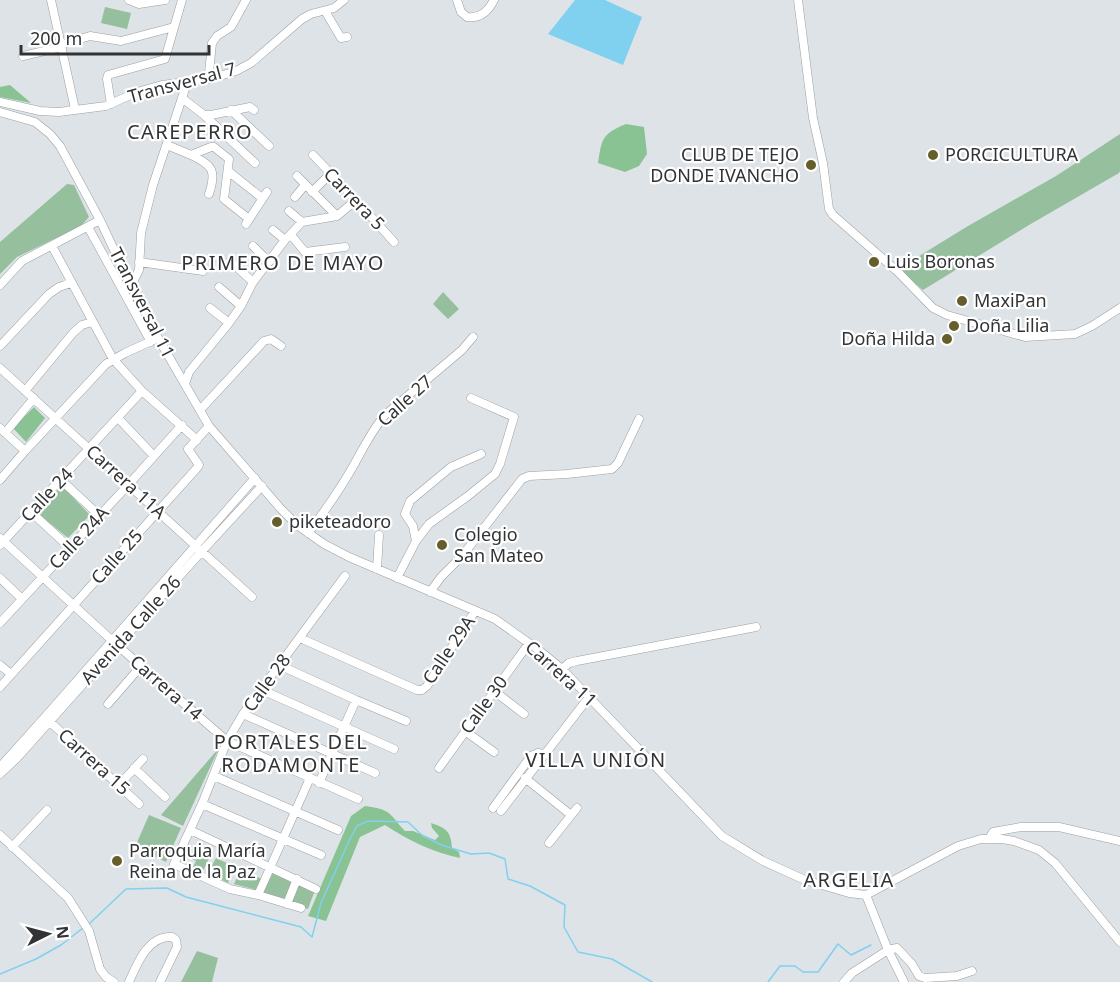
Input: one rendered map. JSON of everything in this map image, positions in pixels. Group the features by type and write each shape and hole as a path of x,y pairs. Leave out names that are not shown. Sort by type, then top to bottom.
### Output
{"street":[{"path":"51,0 75,110"},
{"path":"129,0 139,4 165,0"},
{"path":"111,104 106,79 108,75 165,59 182,0"},
{"path":"210,79 212,43 235,22 246,0"},
{"name":"Transversal 7","path":"0,102 40,111 59,112 106,106 137,92 162,85 210,79 236,71 251,63 302,19 310,14 334,8 344,0"},
{"path":"457,0 461,12 466,17 474,18 486,12 495,0"},
{"path":"798,0 813,118 823,163 829,209 833,215 898,272 933,308 947,315 1025,337 1075,334 1120,308"},
{"path":"325,11 341,38 347,38"},
{"path":"23,56 57,48 90,36 120,41 174,27"},
{"path":"131,286 139,270 141,233 153,185 187,82"},
{"path":"182,98 204,115 255,163"},
{"path":"204,115 250,106 254,110"},
{"path":"231,110 269,146"},
{"name":"Transversal 11","path":"0,112 35,122 60,146 100,220 155,340 210,426 244,465"},
{"path":"166,145 206,162 211,167 213,176 209,194"},
{"path":"191,155 214,147 229,159 225,199 247,222 265,195 228,171"},
{"name":"Carrera 5","path":"313,156 394,242"},
{"path":"312,192 330,174"},
{"path":"297,176 337,216"},
{"path":"296,197 305,185"},
{"path":"185,384 189,372 241,306 253,282 302,222 337,216 356,200"},
{"path":"289,211 302,222"},
{"path":"0,285 22,261 100,220"},
{"path":"0,479 97,372 113,359 155,340 88,227"},
{"path":"273,230 288,238 305,252 345,248"},
{"path":"52,246 113,359 142,391 197,440 210,426"},
{"path":"253,246 269,262"},
{"path":"230,261 253,282"},
{"path":"140,262 203,271"},
{"path":"0,346 49,294 59,287 71,284"},
{"path":"219,287 241,306"},
{"path":"210,308 229,323"},
{"path":"25,391 73,333 82,325 92,322"},
{"name":"Calle 27","path":"308,533 332,499 376,426 454,357 473,337"},
{"path":"200,410 264,341 271,339 281,346"},
{"name":"Carrera 11A","path":"0,368 252,597"},
{"name":"Calle 24","path":"1,542 142,391"},
{"path":"25,451 3,430 33,398"},
{"path":"397,578 416,541 429,524 495,474 500,464 514,417 471,398"},
{"path":"118,418 154,456"},
{"path":"430,592 462,556 522,479 529,476 612,469 618,463 639,419"},
{"name":"Calle 24A","path":"0,623 182,425"},
{"name":"Calle 25","path":"0,687 199,465 188,450 197,440"},
{"path":"416,541 412,526 405,514 410,501 451,467 481,454"},
{"name":"Carrera 11","path":"244,465 297,525 324,544 376,569 495,619 529,643 561,669 722,836 763,861 805,880 849,893 866,895"},
{"name":"Avenida Calle 26","path":"0,766 199,548 255,478"},
{"path":"61,480 100,516"},
{"name":"Avenida Calle 26","path":"199,548 262,486"},
{"path":"31,512 70,548"},
{"path":"376,569 379,535"},
{"name":"Carrera 14","path":"1,542 227,741 358,800"},
{"name":"Calle 28","path":"258,895 230,889 174,864 202,804 227,741 243,714 345,576"},
{"path":"0,578 22,599"},
{"name":"Calle 29A","path":"300,638 417,690 422,690 427,686 475,611"},
{"path":"561,669 577,661 756,627"},
{"name":"Avenida Calle 26","path":"0,774 49,721 114,643"},
{"name":"Calle 30","path":"439,768 529,643"},
{"path":"0,664 11,674"},
{"path":"279,665 406,721"},
{"path":"108,704 141,666"},
{"path":"262,690 394,749"},
{"path":"494,691 524,714"},
{"path":"544,754 538,753 531,756 497,809 525,778 544,754 589,697"},
{"path":"319,783 356,700"},
{"path":"243,714 375,773"},
{"name":"Carrera 15","path":"49,721 139,804"},
{"path":"465,731 494,752"},
{"path":"119,785 143,759"},
{"path":"135,768 165,797"},
{"path":"214,776 338,830"},
{"path":"301,908 258,895 310,778"},
{"path":"525,778 571,815"},
{"path":"202,804 321,855"},
{"path":"549,843 577,808"},
{"path":"12,847 47,810"},
{"path":"989,839 993,832 1002,830 1021,827 1059,827 1120,841"},
{"path":"190,830 316,889"},
{"path":"0,835 68,898 89,931 100,969 114,982"},
{"path":"904,982 888,950 866,895 958,846 981,839 1014,841 1039,850 1055,863 1120,942"},
{"path":"286,904 297,879"},
{"path":"129,982 147,949 163,938 172,937 176,940 177,947 160,982"},
{"path":"844,982 852,973 888,950 897,948 912,964 919,976 925,978 957,976 972,971"}],"green space":[{"path":"105,7 131,13 127,29 101,23"},
{"path":"10,85 31,103 0,97 0,87"},
{"path":"626,124 644,127 647,154 639,166 625,172 598,163 602,142 612,131"},
{"path":"1120,134 1119,173 923,290 898,269 1056,176"},
{"path":"67,184 74,185 89,217 81,226 17,257 0,274 0,242"},
{"path":"443,292 459,309 448,319 433,304"},
{"path":"34,407 45,418 26,442 13,428"},
{"path":"62,486 90,515 68,538 36,512"},
{"path":"219,748 183,826 161,815"},
{"path":"365,806 385,811 405,831 413,831 435,840 439,836 431,823 440,827 449,834 452,848 459,852 460,858 421,845 385,825 360,837 326,921 308,916 351,816"},
{"path":"149,815 181,828 166,862 135,847"},
{"path":"188,844 210,856 203,871 193,867 196,861 181,856"},
{"path":"216,858 235,867 228,883 208,873"},
{"path":"241,869 262,879 257,890 234,884"},
{"path":"273,873 293,881 285,902 262,895"},
{"path":"297,882 315,890 308,909 288,903"},
{"path":"197,951 218,958 212,982 181,982"}],"water":[{"path":"575,0 605,0 642,17 623,65 548,34"}],"waterway":[{"path":"89,924 126,889 167,888 186,897 301,927 312,937 321,903 357,826 368,821 408,822 423,836 444,846 471,854 489,853 505,859 508,879 530,886 565,905 564,927 578,952 612,959 652,982"},
{"path":"0,974 36,959 61,945 83,928"},
{"path":"768,982 780,966 795,966 803,972 818,972 838,944 851,955 871,945"}],"place":[{"name":"PORCICULTURA","path":"933,155"},
{"name":"CLUB DE TEJO DONDE IVANCHO","path":"811,165"},
{"name":"Luis Boronas","path":"874,262"},
{"name":"MaxiPan","path":"962,301"},
{"name":"Doña Lilia","path":"954,326"},
{"name":"Doña Hilda","path":"947,339"},
{"name":"piketeadoro","path":"277,522"},
{"name":"Colegio San Mateo","path":"442,545"},
{"name":"Parroquia María Reina de la Paz","path":"117,861"}],"district":[{"name":"CAREPERRO","path":"190,132"},
{"name":"PRIMERO DE MAYO","path":"283,263"},
{"name":"PORTALES DEL RODAMONTE","path":"291,754"},
{"name":"VILLA UNIÓN","path":"596,760"},
{"name":"ARGELIA","path":"849,880"}]}
